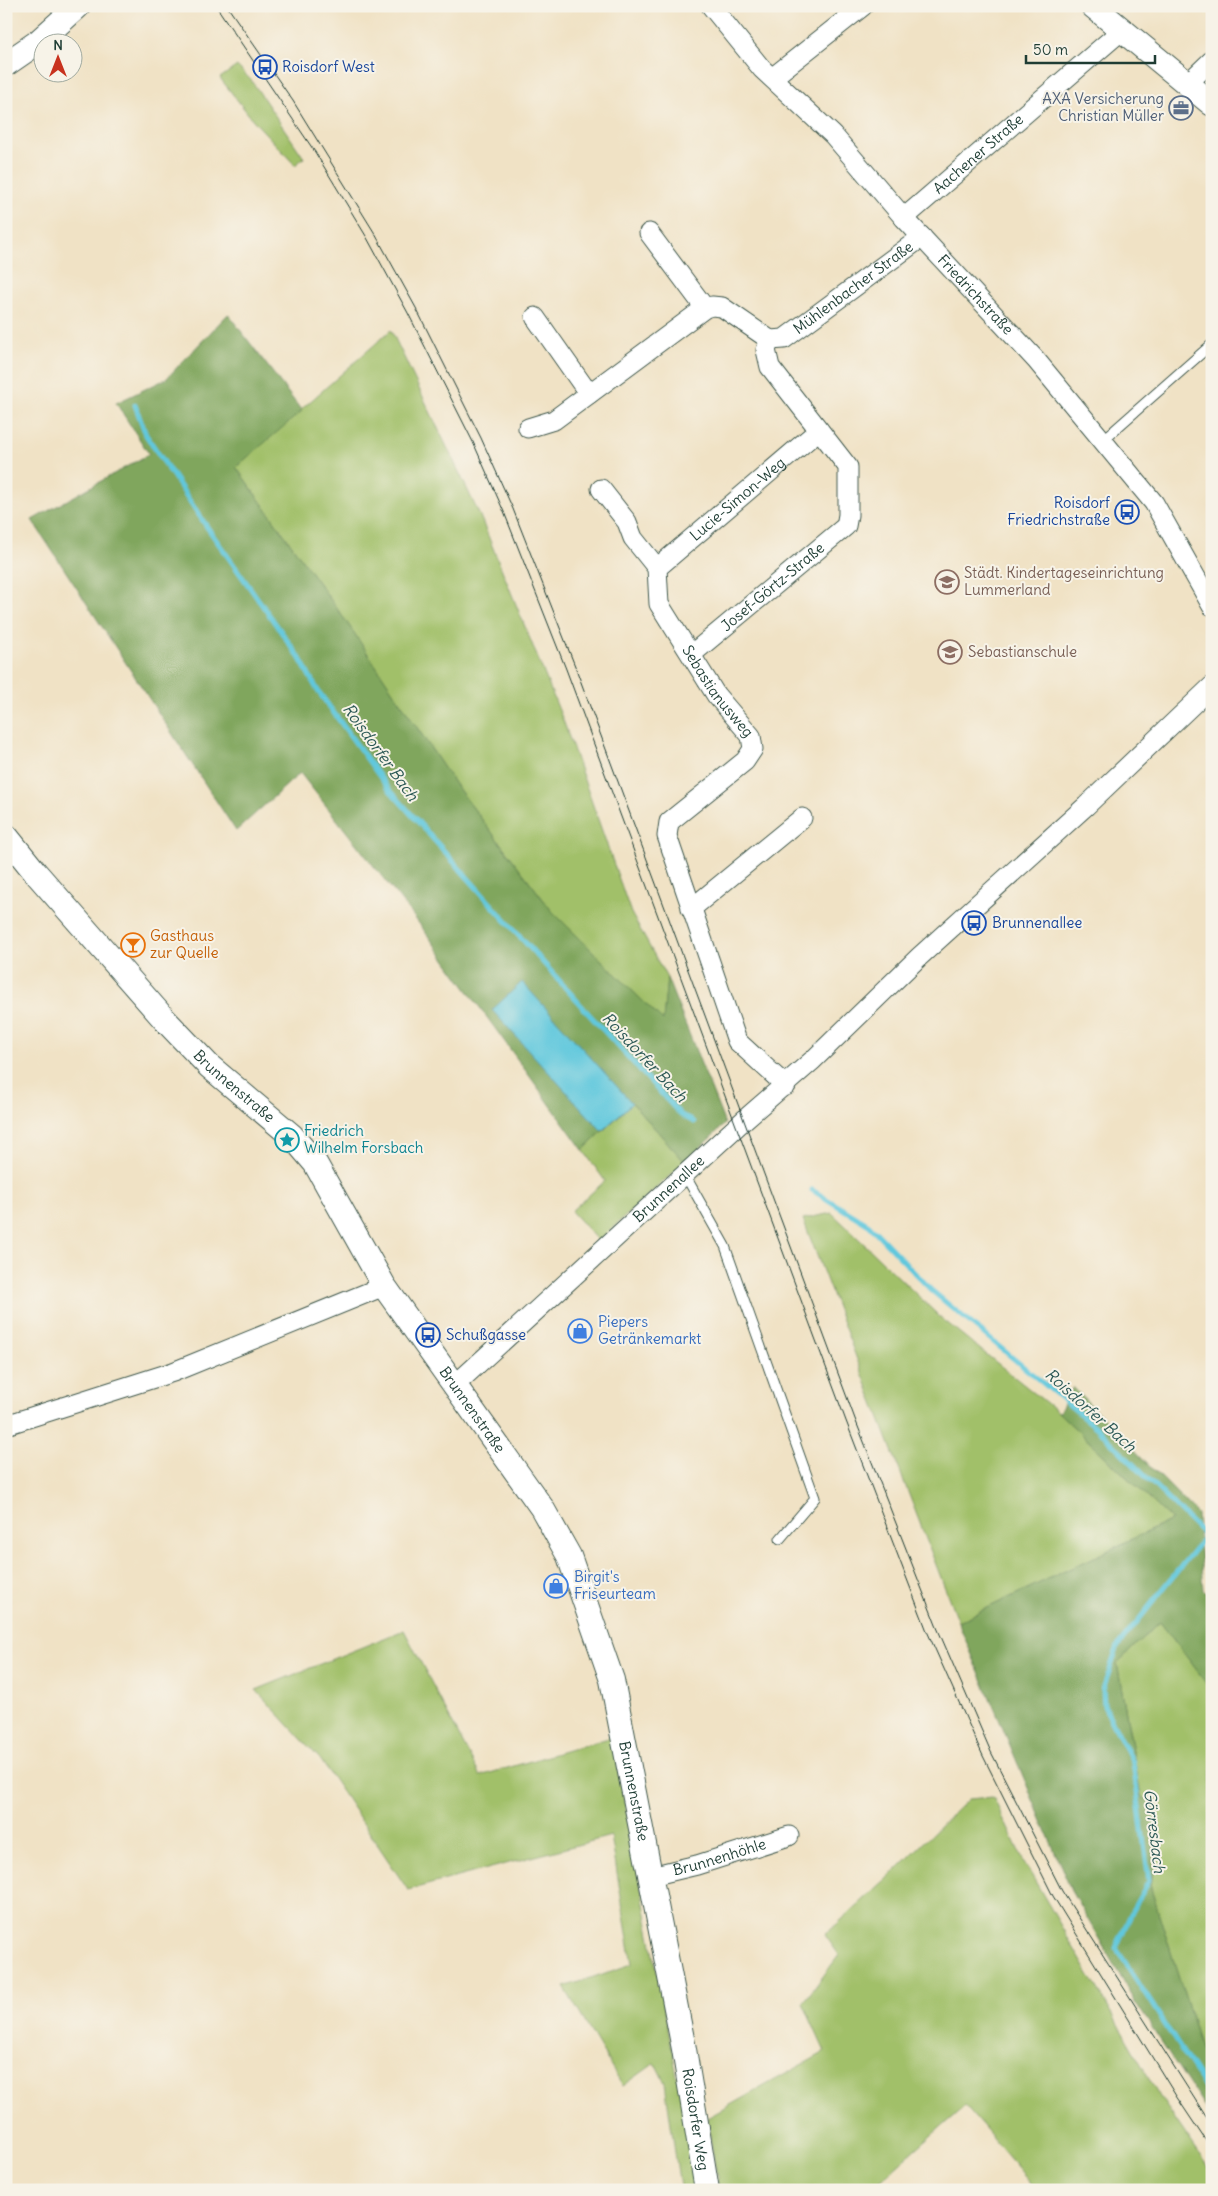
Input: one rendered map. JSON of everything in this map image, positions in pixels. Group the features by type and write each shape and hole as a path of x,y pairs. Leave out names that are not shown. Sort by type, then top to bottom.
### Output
{"street":[{"path":"6,64 38,42 78,6"},
{"name":"Friedrichstraße","path":"711,6 762,69 833,135 904,218 1036,360 1154,503 1212,606"},
{"path":"772,78 863,6"},
{"path":"1093,6 1212,104"},
{"name":"Aachener Straße","path":"904,218 1121,31"},
{"path":"1187,84 1212,60"},
{"path":"649,233 705,308"},
{"name":"Mühlenbacher Straße","path":"770,340 784,339 922,237"},
{"path":"528,428 554,420 705,308 712,306 722,307 770,340 766,350 770,367 819,430"},
{"path":"535,317 589,394"},
{"name":"Josef-Görtz-Straße","path":"692,654 846,526 848,515 848,468 819,430"},
{"name":"Lucie-Simon-Weg","path":"657,568 819,430"},
{"path":"601,489 627,522 633,538 657,568"},
{"name":"Sebastianusweg","path":"657,568 660,604 716,695 752,736 753,749 745,761 669,822 667,836 737,1041 786,1086"},
{"name":"Brunnenallee","path":"455,1385 744,1120 786,1086 919,957 1086,806 1212,686"},
{"path":"691,909 802,818"},
{"name":"Brunnenstraße","path":"6,836 35,872 165,1020 209,1066 292,1136 315,1162 384,1286 542,1508 569,1556 612,1680 684,2049"},
{"path":"6,1425 173,1372 384,1286"},
{"name":"Brunnenhöhle","path":"651,1876 697,1865 789,1836"},
{"name":"Roisdorfer Weg","path":"684,2049 707,2190"}],"lane":[{"path":"1102,441 1212,344"},
{"path":"685,1175 725,1246 815,1498 780,1539"}],"green space":[{"path":"237,66 251,80 304,158 295,165 253,120 220,78"},
{"path":"228,314 302,411 236,467 350,627 454,783 552,911 663,1021 667,978 725,1124 685,1162 632,1103 583,1150 418,922 300,773 236,831 32,520 149,454 116,403 166,379"},
{"path":"391,330 480,516 563,720 631,913 667,978 663,1022 552,911 454,783 350,627 236,467"},
{"path":"632,1103 685,1162 598,1241 571,1211 605,1181 583,1150"},
{"path":"832,1213 940,1317 1059,1413 1172,1520 958,1622 803,1219"},
{"path":"1073,1387 1197,1514 1203,1590 1212,1599 1212,1690 1160,1622 1117,1663 1141,1796 1158,1807 1151,1889 1204,2057 1212,2061 1212,2119 1134,2000 1071,1890 958,1622 1172,1520 1059,1413"},
{"path":"1160,1622 1212,1690 1212,2061 1204,2057 1151,1889 1158,1807 1141,1796 1117,1663"},
{"path":"404,1630 480,1776 612,1737 695,2169 697,2190 681,2190 680,2187 665,2083 655,2063 623,2086 564,1987 632,1964 611,1836 408,1890 320,1759 256,1690"},
{"path":"993,1797 1024,1862 1160,2097 1212,2173 1212,2190 1037,2190 965,2106 869,2190 719,2190 707,2118 825,2052 803,2003 839,1955 825,1935 896,1870 968,1799"}],"water":[{"path":"522,982 632,1103 602,1131 492,1010"}],"waterway":[{"name":"Roisdorfer Bach","path":"135,405 146,435 207,527 299,657 318,691 388,788 681,1115 694,1122"},
{"name":"Roisdorfer Bach","path":"812,1190 869,1225 931,1290 1097,1428 1205,1536 1118,1646 1103,1689 1104,1706 1133,1762 1149,1881 1133,1909 1116,1948 1212,2098"}],"tram line":[{"path":"216,6 315,152 366,236 408,313 473,442 504,512 566,669 846,1421 927,1631 983,1756 1053,1896 1176,2096 1212,2150"},
{"path":"227,6 293,101 374,232 416,308 481,438 513,509 575,666 855,1419 936,1625 991,1752 1062,1891 1212,2126"}],"place":[{"name":"Roisdorf West","path":"265,67"},
{"name":"AXA Versicherung Christian Müller","path":"1181,108"},
{"name":"Roisdorf Friedrichstraße","path":"1127,512"},
{"name":"Städt. Kindertageseinrichtung Lummerland","path":"947,582"},
{"name":"Sebastianschule","path":"950,652"},
{"name":"Brunnenallee","path":"974,923"},
{"name":"Gasthaus zur Quelle","path":"133,945"},
{"name":"Friedrich Wilhelm Forsbach","path":"287,1140"},
{"name":"Piepers Getränkemarkt","path":"580,1331"},
{"name":"Schußgasse","path":"428,1335"},
{"name":"Birgit's Friseurteam","path":"556,1586"}],"water label":[{"name":"Görresbach","path":"1155,1831"}]}
